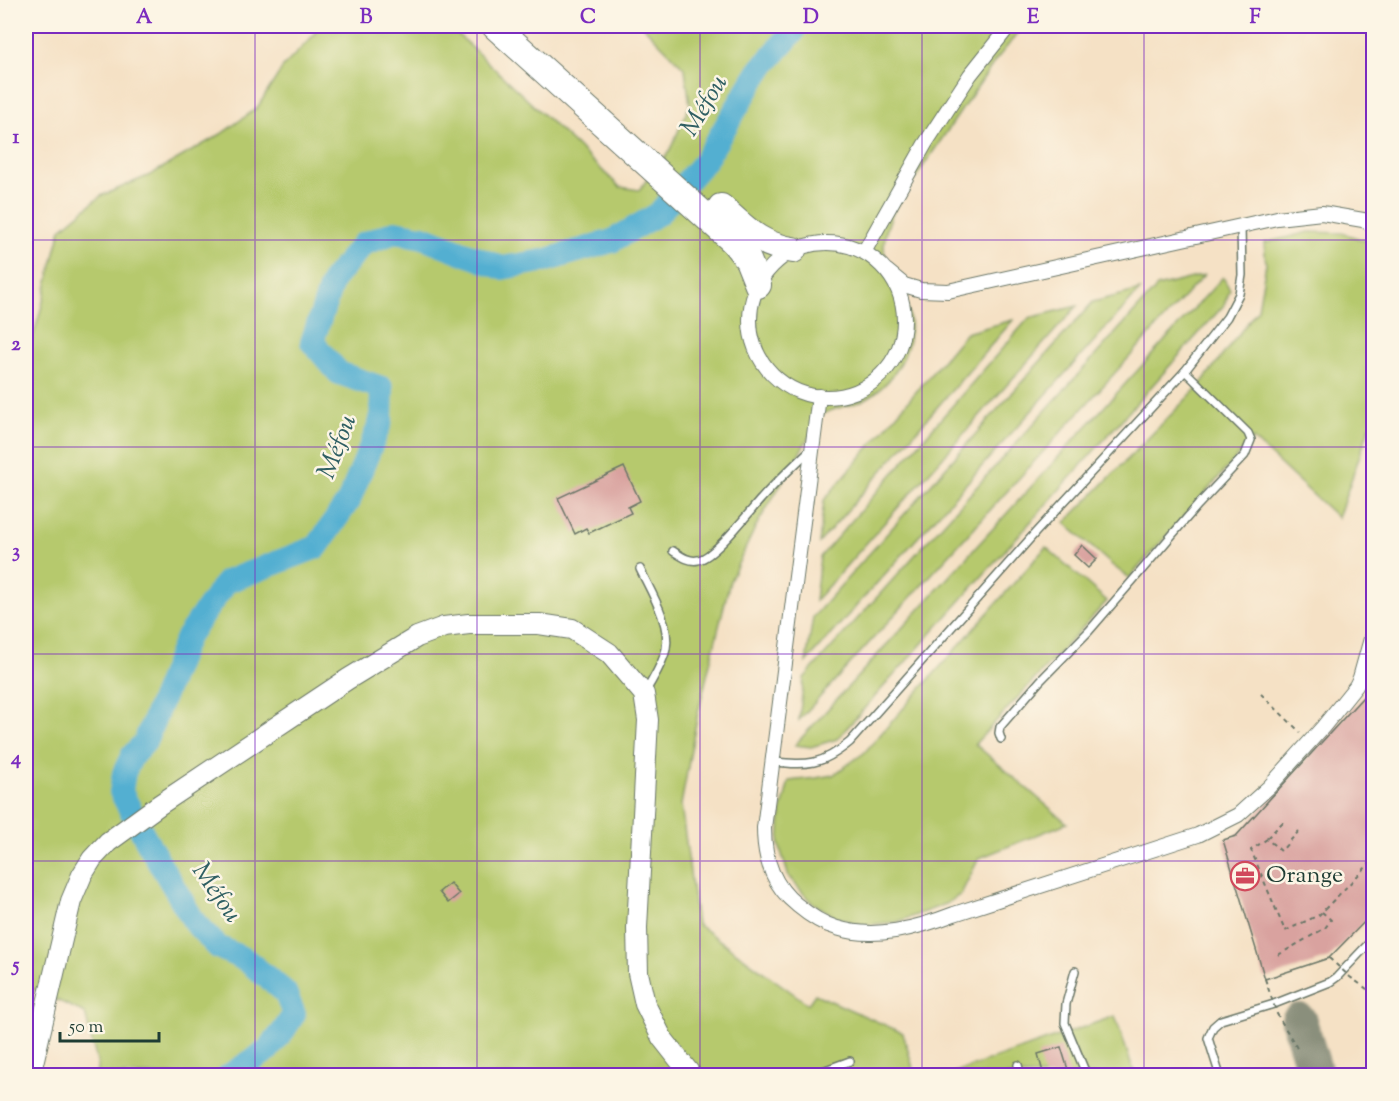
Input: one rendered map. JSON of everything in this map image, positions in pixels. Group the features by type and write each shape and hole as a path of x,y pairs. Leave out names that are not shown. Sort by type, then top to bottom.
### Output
{"highway":[{"path":"495,26 619,128 738,234 793,250"},
{"path":"520,26 619,128"},
{"path":"738,234 758,285"}],"main road":[{"path":"30,1076 71,901 92,859 108,842 159,805 348,679 417,637 444,627 469,624 539,624 572,629 609,653 644,694 648,720 637,928 638,973 645,1004 662,1038 692,1076"}],"street":[{"path":"864,252 925,144 970,75 1009,26"},
{"path":"886,271 904,285 921,290 948,291 1277,218 1322,213 1363,220 1374,226"},
{"path":"822,243 843,245 864,252 886,271 900,294 904,314 904,334 894,359 882,375 854,393 819,396 805,394 784,384 768,369 756,350 750,328 751,306 758,285 773,265 793,250 807,245 822,243"},
{"path":"819,396 765,817 764,845 775,880 788,898 821,922 838,929 862,932 887,932 929,924 965,910 1198,835 1238,815 1269,787 1356,686 1374,628"}],"lane":[{"path":"773,762 804,764 820,761 836,753 850,742 1036,532 1185,371 1227,317 1239,294 1242,275 1241,226"},
{"path":"1001,739 1000,727 1017,707 1089,631 1198,505 1245,455 1251,440 1248,433 1185,371"},
{"path":"673,551 686,559 700,560 710,554 729,536 774,484 812,448"},
{"path":"640,569 657,604 666,631 666,649 662,661 644,694"},
{"path":"1220,1076 1208,1038 1213,1026 1221,1020 1274,1004 1330,982 1374,938"},
{"path":"1075,971 1066,1004 1065,1023 1087,1076"},
{"path":"809,1076 850,1061"},
{"path":"1018,1065 1021,1076"}],"path":[{"path":"1261,694 1310,742"},
{"path":"1284,821 1267,839 1251,850 1286,931 1319,915 1374,859"},
{"path":"1267,839 1281,851 1299,831"},
{"path":"1278,955 1325,928 1331,920 1322,912"},
{"path":"1329,958 1374,994"},
{"path":"1265,979 1277,1014 1297,1048"}],"green space":[{"path":"319,26 449,26 620,187 639,190 669,152 690,105 685,69 643,26 1024,26 995,61 896,206 888,225 884,239 884,252 904,297 910,325 908,346 900,365 887,382 869,397 822,415 756,526 730,581 697,717 681,805 697,924 808,1004 815,994 903,1033 915,1075 97,1075 98,1066 85,1013 26,986 26,359 61,229 101,196 150,175 221,134 257,108 283,67 312,37"},
{"path":"1309,232 1342,233 1373,245 1373,427 1370,426 1338,518 1253,439 1129,578 1065,523 1200,385 1258,309 1266,264 1264,243"},
{"path":"1204,275 799,720 804,678 1157,287"},
{"path":"1223,277 1230,290 1224,305 837,739 811,747 795,745"},
{"path":"1140,290 806,662 813,617 1093,302"},
{"path":"1077,306 815,601 820,557 1029,318"},
{"path":"1013,320 819,543 824,500 966,333"},
{"path":"1046,547 1107,601 975,744 1067,823 979,858 961,894 946,904 897,922 863,925 836,917 811,902 789,877 779,845 781,812 789,781 833,775 864,753"},
{"path":"1115,1016 1135,1075 945,1076"}],"building":[{"path":"624,467 640,501 628,507 631,513 589,533 586,528 575,534 558,498"},
{"path":"1082,545 1097,559 1088,568 1074,555"},
{"path":"1374,685 1374,912 1329,958 1265,979 1223,840 1236,836"},
{"path":"450,883 459,894 448,903 439,892"},
{"path":"1061,1047 1070,1076 1044,1076 1038,1054"}],"waterway":[{"name":"Méfou","path":"228,1076 267,1051 294,1014 285,992 246,960 218,947 195,923 121,792 124,773 132,756 145,742 187,637 226,582 317,547 349,500 381,421 382,388 339,373 312,342 333,280 363,244 395,232 423,237 502,268 547,260 612,241 658,214 704,162 759,71 796,26"}],"taxiway":[{"path":"1299,1021 1316,1076"}],"place":[{"name":"Orange","path":"1245,876"}]}
